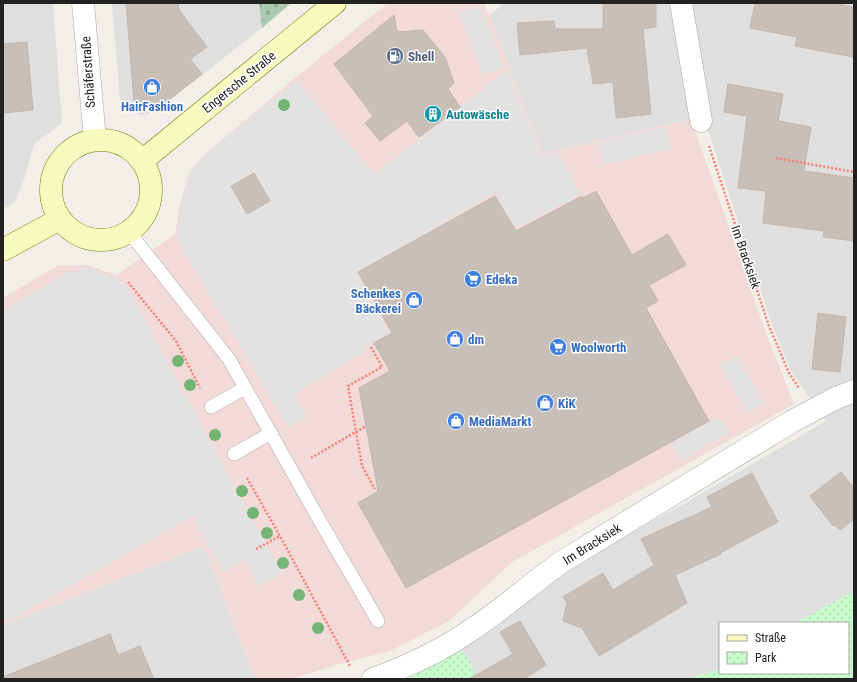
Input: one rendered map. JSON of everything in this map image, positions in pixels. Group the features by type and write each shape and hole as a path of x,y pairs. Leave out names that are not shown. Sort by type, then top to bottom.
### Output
{"main road":[{"name":"Engersche Straße","path":"142,161 335,3"},
{"path":"95,140 108,140 121,144 133,151 142,161 149,176 152,191 148,208 140,221 129,232 114,238 99,240 84,237 71,230 60,219 53,203 51,186 55,170 65,156 78,145 95,140"},
{"path":"3,250 60,219"}],"street":[{"name":"Schäferstraße","path":"83,3 95,140"},
{"path":"681,3 701,121"},
{"name":"Im Bracksiek","path":"363,676 395,671 434,653 475,628 560,563 813,409 854,391"}],"lane":[{"path":"129,232 229,359 378,621"},
{"path":"211,408 245,388"},
{"path":"234,454 271,433"}],"path":[{"name":"Im Bracksiek","path":"709,145 769,326 788,373 813,409"},
{"path":"776,158 854,172"},
{"path":"128,282 176,341 202,392"},
{"path":"371,347 382,367 348,386 362,466 375,489"},
{"path":"309,460 366,426"},
{"path":"247,478 363,676"},
{"path":"256,549 280,536"}],"shaded area":[{"path":"3,3 53,3 62,123 34,144 25,177 15,202 3,209"},
{"path":"112,3 259,3 262,28 155,112 140,115 130,110 120,99"},
{"path":"388,3 484,3 543,154 691,119 763,325 794,404 512,562 449,621 390,651 339,664 292,679 255,679 204,546 3,625 3,298 57,266 86,265 117,275 175,234 180,205 189,173 203,156 295,78"},
{"path":"504,3 854,3 854,591 798,622 719,622 719,670 685,679 476,679 460,646 591,554 680,506 826,421 791,371 772,325 704,118 691,119 543,154 489,16"},
{"path":"480,5 504,67 483,75 459,13"},
{"path":"507,70 542,156 558,152 581,194 516,228 495,193 356,273 389,333 365,346 365,352 294,394 307,417 288,427 184,252 177,234 181,206 190,175 203,157 297,80 374,175"},
{"path":"666,127 671,149 604,165 598,142"},
{"path":"85,268 114,277 128,288 230,479 283,573 259,586 245,560 223,573 193,516 5,623 3,616 3,311 66,273"},
{"path":"737,356 764,404 747,413 721,365"},
{"path":"719,417 729,433 681,461 671,444"},
{"path":"204,546 255,679 3,679 3,625"}],"green space":[{"path":"259,3 291,3 262,28"},
{"path":"854,591 854,679 685,679 719,670 719,674 849,674 849,622 798,622"},
{"path":"460,646 471,664 476,679 409,679"}],"building":[{"path":"126,3 178,3 179,10 207,47 190,59 202,74 156,110 134,101"},
{"path":"603,3 656,3 656,27 643,29 651,114 616,118 613,82 593,84 587,48 520,55 517,23 554,21 555,29 603,29"},
{"path":"755,3 831,3 854,7 854,57 795,46 797,37 750,28"},
{"path":"394,15 397,32 423,30 445,57 454,83 448,89 460,107 419,137 407,121 380,141 365,123 373,116 334,64"},
{"path":"27,42 33,110 3,113 3,44"},
{"path":"728,84 783,94 778,121 811,127 804,171 854,178 854,241 823,237 824,231 763,223 766,191 738,188 747,116 724,112"},
{"path":"254,173 270,201 247,214 231,186"},
{"path":"596,191 632,255 668,234 686,265 649,285 658,301 646,308 709,421 406,588 358,503 378,491 359,388 390,371 374,343 392,333 358,272 495,196 516,231 582,196 583,198"},
{"path":"818,313 846,317 840,372 812,369"},
{"path":"841,472 854,488 854,519 840,530 835,525 833,526 810,496"},
{"path":"752,473 778,522 720,553 721,554 675,575 687,603 599,656 582,628 563,621 567,603 563,597 603,573 613,590 654,565 641,539 712,507 707,497"},
{"path":"520,621 546,665 524,679 469,679 513,654 500,632"},
{"path":"110,634 118,655 140,646 154,679 3,679 3,677"}],"place":[{"name":"Shell","path":"395,56"},
{"name":"HairFashion","path":"152,87"},
{"name":"Autowäsche","path":"433,114"},
{"name":"Edeka","path":"473,279"},
{"name":"Schenkes Bäckerei","path":"414,300"},
{"name":"dm","path":"455,339"},
{"name":"Woolworth","path":"558,347"},
{"name":"KiK","path":"545,403"},
{"name":"MediaMarkt","path":"456,421"}]}
